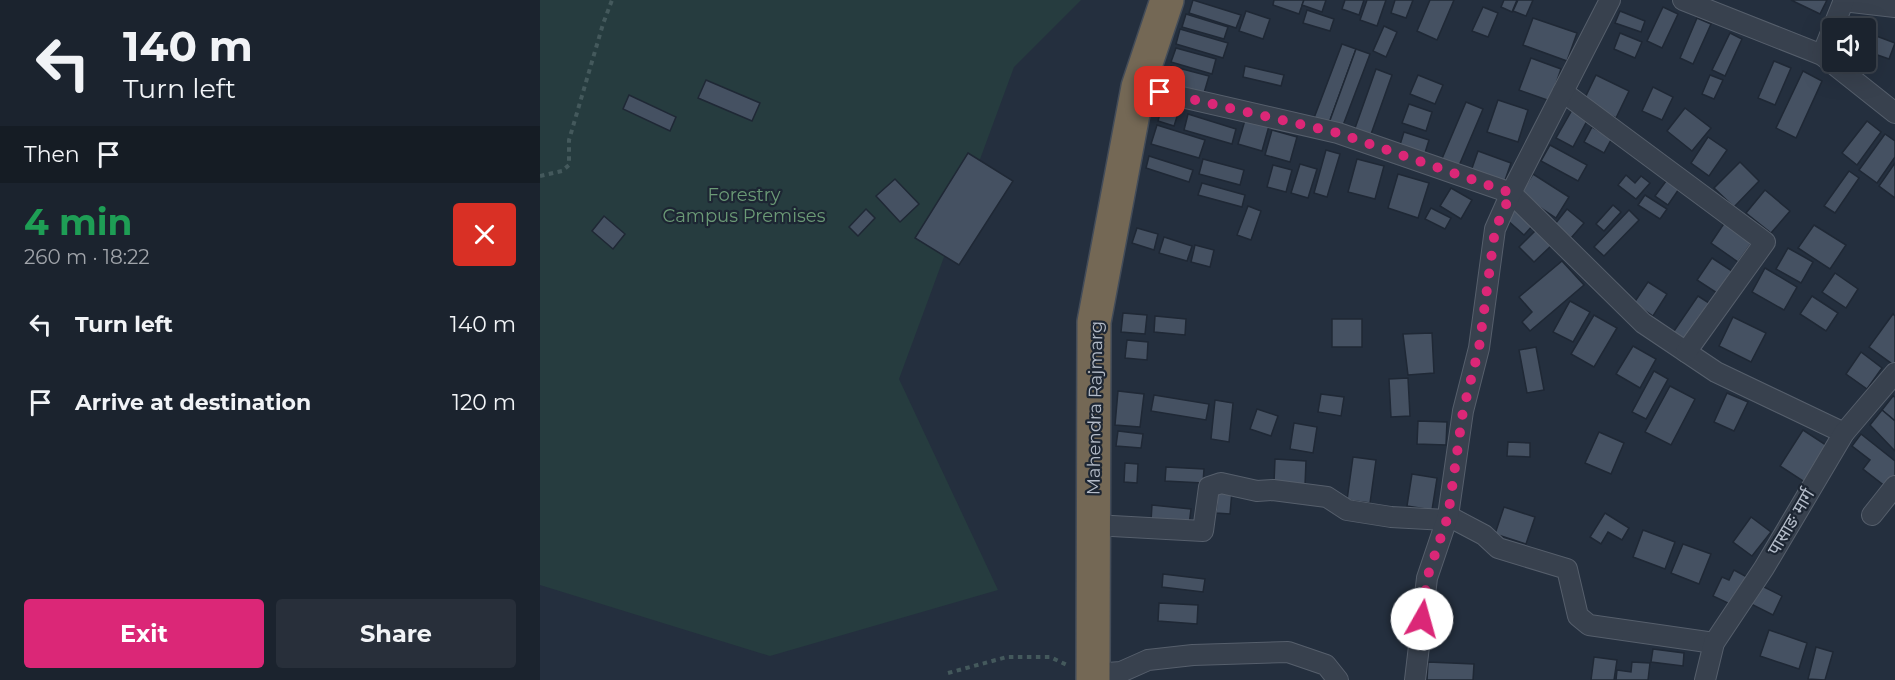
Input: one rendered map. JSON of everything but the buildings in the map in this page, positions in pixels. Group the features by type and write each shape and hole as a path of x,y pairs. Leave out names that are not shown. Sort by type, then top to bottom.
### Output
{"highway":[{"name":"Mahendra Rajmarg","path":"1093,677 1094,322 1138,87 1167,0"}],"street":[{"path":"1415,680 1427,578 1447,518 1463,411 1479,348 1495,230 1511,193 1610,0"},
{"path":"1683,0 1822,55"},
{"path":"1837,18 1844,1 1895,7"},
{"path":"1843,72 1895,113"},
{"path":"1138,87 1338,133 1511,193 1643,323 1716,372 1844,433"},
{"path":"1563,92 1765,242 1686,352"},
{"name":"पासाङ मार्ग","path":"1705,680 1714,643 1764,568 1844,433 1895,373"},
{"path":"1094,525 1203,531 1209,487 1221,483 1257,491 1273,490 1327,497 1347,510 1391,517 1447,518 1484,535 1498,548 1567,568 1578,616 1589,625 1714,643"},
{"path":"1872,515 1895,486"},
{"path":"1093,677 1121,672 1148,660 1288,652 1326,665 1338,680"}],"path":[{"path":"540,176 562,171 569,165 569,140 612,0"},
{"path":"948,673 1007,657 1050,657 1093,677"}],"green space":[{"name":"Forestry Campus Premises","path":"540,0 1081,0 1014,67 899,379 998,590 770,656 540,585"}],"route":[{"path":"1160,92 1338,133 1511,193 1495,230 1479,348 1463,411 1448,516 1427,578 1422,619"}]}
